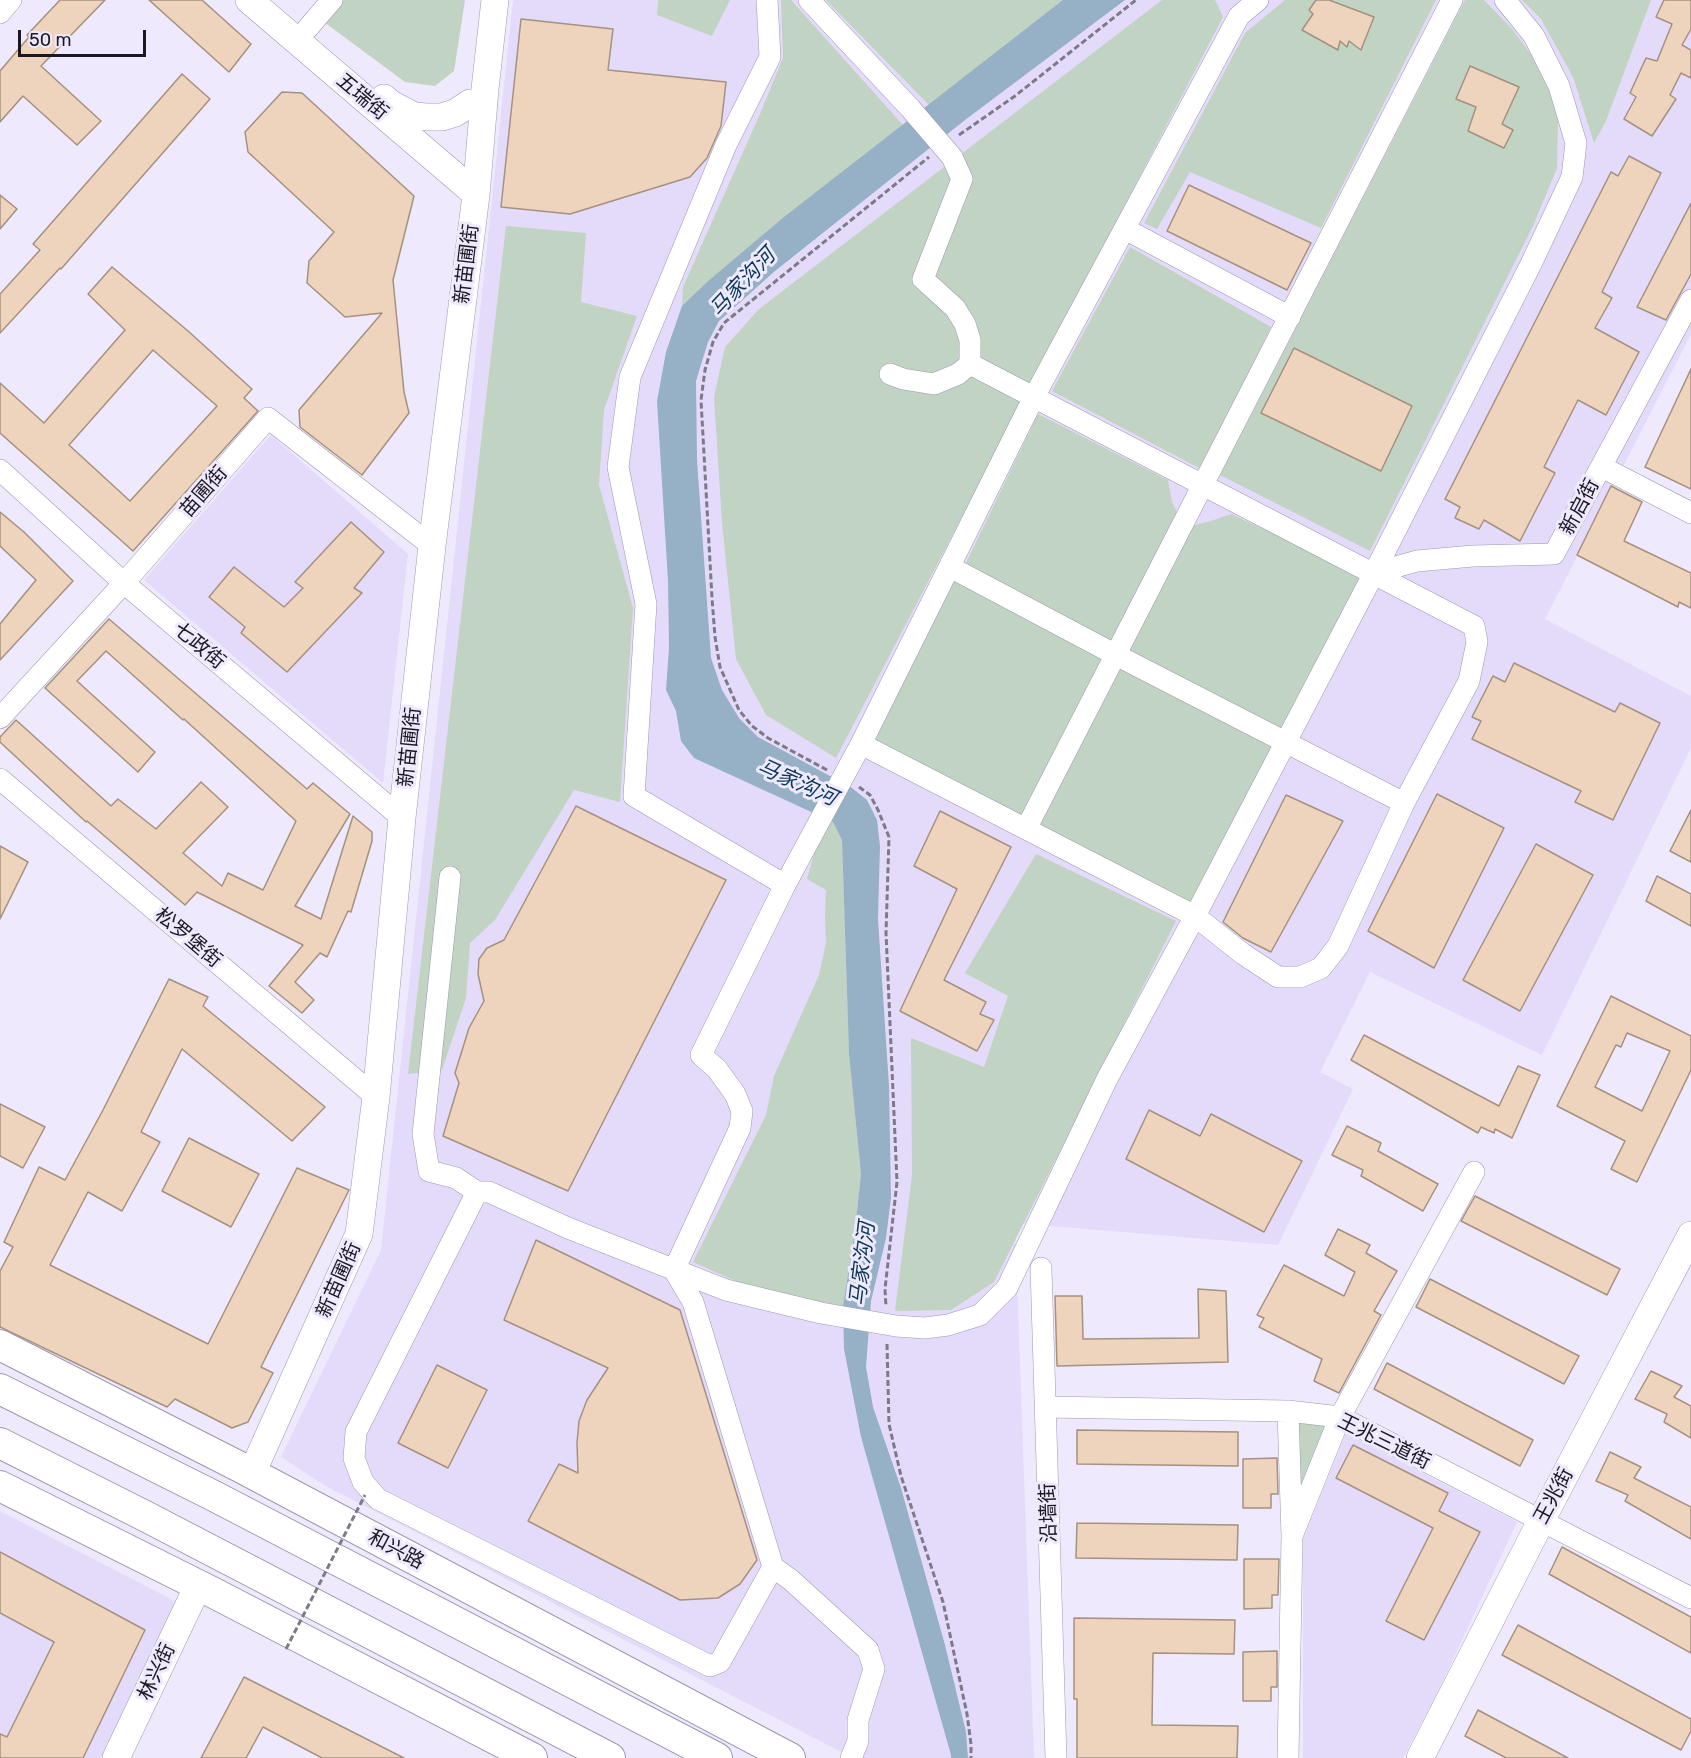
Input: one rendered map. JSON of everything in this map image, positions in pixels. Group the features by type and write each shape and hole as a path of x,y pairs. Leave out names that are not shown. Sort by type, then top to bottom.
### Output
{"highway":[{"name":"和兴路","path":"0,1345 245,1470 790,1758"},
{"name":"和兴路","path":"0,1389 214,1496 717,1758"},
{"path":"0,1443 610,1758"},
{"path":"0,1486 532,1758"},
{"path":"145,1516 204,1589"},
{"path":"544,1724 583,1758"}],"main road":[{"name":"五瑞街","path":"249,0 469,188"},
{"name":"五瑞街","path":"274,0 391,104 414,116 442,117 455,113 470,103"},
{"name":"新苗圃街","path":"469,188 470,103 480,0"},
{"name":"新苗圃街","path":"245,1470 359,1234 370,1092 398,815 469,188 485,89 495,0"},
{"name":"王兆街","path":"1420,1758 1691,1235"},
{"name":"林兴街","path":"116,1758 204,1589"},
{"name":"林兴街","path":"134,1758 204,1589"}],"street":[{"path":"0,13 11,0"},
{"path":"307,29 332,0"},
{"path":"767,0 770,57 726,145 630,377 618,467 646,604 634,796 785,885"},
{"path":"809,0 910,108 945,150 962,180 923,279 955,308 965,324 970,340 970,364"},
{"path":"674,1270 740,1128 742,1111 735,1094 717,1069 701,1055 785,885 861,744 1034,397 1125,229 1236,8 1258,0"},
{"path":"1026,829 1452,0"},
{"path":"450,877 423,1134 429,1171 456,1178 477,1192 489,1192 568,1228 726,1290 821,1313 925,1328 948,1326 980,1315 1007,1288 1107,1079 1374,573 1531,264 1572,177 1575,143 1560,86 1534,36 1505,0"},
{"path":"1125,229 1290,317"},
{"name":"新启街","path":"1374,573 1417,561 1473,556 1554,554 1691,300"},
{"path":"861,744 1195,916 1243,954 1278,976 1300,977 1321,969 1338,946 1404,803 1469,681 1477,642 1474,626 970,364"},
{"path":"890,374 903,379 934,384 958,374 970,364"},
{"name":"苗圃街","path":"0,718 124,583 268,418 428,543"},
{"path":"1602,466 1691,513"},
{"name":"七政街","path":"0,470 124,583 398,815"},
{"path":"950,567 1404,803"},
{"name":"松罗堡街","path":"0,779 370,1092"},
{"path":"1292,1536 1340,1417 1474,1172"},
{"path":"477,1192 356,1432 354,1458 363,1482 378,1499 710,1666 720,1662 773,1567"},
{"name":"沿墙街","path":"1041,1268 1056,1758"},
{"path":"674,1270 693,1302 773,1567 791,1580 868,1650 874,1669 858,1720 858,1741 851,1758"},
{"name":"王兆三道街","path":"1046,1407 1288,1411 1340,1417 1691,1598"},
{"path":"1288,1411 1292,1536 1288,1758"}],"path":[{"path":"831,772 768,738 752,726 739,710 720,667 714,617 701,400 705,370 713,342 724,323 1136,0"},
{"path":"858,786 870,795 889,837 886,933 897,1182 885,1288 889,1324 889,1424 901,1476 943,1602 967,1714 971,1758"},
{"path":"286,1649 365,1495"}],"shaded area":[{"path":"513,0 1691,0 1691,334 1545,619 1691,696 1691,748 1542,1055 1370,972 1320,1072 1353,1089 1278,1245 1015,1223 1034,1758 853,1758 324,1485 281,1457 381,1250"},
{"path":"271,435 408,554 383,783 144,580"},
{"path":"1346,1433 1517,1522 1434,1700 1403,1758 1303,1758 1303,1539"},
{"path":"0,1511 177,1602 101,1758 0,1758"}],"green space":[{"path":"343,0 465,0 454,71 435,86 405,82 324,22"},
{"path":"658,0 730,0 712,36 657,15"},
{"path":"781,0 791,0 903,125 707,282 682,306 683,287 783,58"},
{"path":"826,0 1065,0 929,105"},
{"path":"1162,0 1215,0 1223,17 836,758 766,715 736,659 722,523 714,397 725,347 759,309"},
{"path":"1285,0 1436,0 1321,228 1190,172 1157,229 1144,223 1245,33"},
{"path":"1465,0 1484,0 1513,30 1547,77 1558,121 1557,168 1533,226 1370,551 1220,475"},
{"path":"1522,0 1651,0 1606,121 1594,143 1573,77 1541,19"},
{"path":"506,226 586,233 581,302 637,316 604,410 599,485 633,608 620,802 574,790 495,920 470,943 466,998 442,1070 408,1074"},
{"path":"1130,247 1271,327 1201,469 1052,391"},
{"path":"1038,414 1168,480 1172,502 1180,518 1113,647 965,565"},
{"path":"1231,514 1367,577 1281,733 1127,654 1191,526"},
{"path":"954,576 1108,657 1023,818 873,741"},
{"path":"1119,663 1274,746 1192,906 1036,824"},
{"path":"826,819 833,822 842,840 849,1054 861,1174 843,1306 751,1288 693,1262 766,1115 774,1076 819,975 826,943 826,890 807,879"},
{"path":"1036,854 1176,921 994,1282 951,1310 895,1311 912,1175 911,1038 984,1067 1008,996 965,973"},
{"path":"1293,1416 1340,1417 1296,1510"}],"water":[{"name":"马家沟河","path":"1063,0 1125,0 965,120 775,271 719,321 708,342 696,381 697,460 711,658 722,690 739,718 758,737 852,788 867,800 877,820 880,846 878,919 889,1086 891,1198 886,1238 871,1301 866,1367 873,1407 901,1488 945,1645 966,1732 968,1758 951,1758 861,1437 844,1349 843,1306 861,1174 849,1054 842,840 833,822 694,758 681,741 676,711 666,690 669,648 668,581 657,401 666,352 682,306 784,217"}],"building":[{"path":"60,0 105,0 41,66 101,121 77,145 23,96 0,122 0,71 29,37 27,35"},
{"path":"149,0 202,0 251,44 229,72"},
{"path":"1316,0 1329,0 1374,17 1361,50 1349,41 1347,47 1340,41 1338,50 1302,30 1313,14 1309,10"},
{"path":"1664,0 1691,0 1691,29 1682,45 1691,50 1691,78 1681,73 1670,95 1676,99 1652,136 1624,119 1636,97 1630,93 1646,58 1657,61 1672,24 1656,17"},
{"path":"521,19 613,29 608,70 726,82 721,126 707,158 690,177 570,214 501,207"},
{"path":"1470,66 1519,87 1502,124 1513,130 1504,148 1468,131 1476,107 1456,99"},
{"path":"182,74 210,99 61,269 0,333 0,294 40,250 33,244"},
{"path":"282,92 302,93 414,196 393,280 404,392 409,413 362,475 300,427 299,410 382,313 345,317 307,283 309,261 334,232 248,152 245,132"},
{"path":"1629,156 1661,173 1602,292 1612,298 1595,328 1639,352 1606,415 1578,400 1544,467 1555,473 1520,541 1484,520 1479,529 1455,518 1460,507 1445,499 1611,172 1618,176"},
{"path":"1189,185 1311,243 1287,290 1167,231"},
{"path":"0,195 17,209 0,229"},
{"path":"1691,203 1691,274 1666,320 1637,307"},
{"path":"112,267 252,389 244,398 258,411 133,551 0,433 0,383 44,423 125,330 88,294","holes":["153,350 217,406 130,501 69,445"]},
{"path":"1294,348 1412,406 1381,471 1261,413"},
{"path":"1691,369 1691,489 1645,467"},
{"path":"1611,486 1642,502 1624,541 1691,573 1691,608 1679,602 1678,607 1577,555"},
{"path":"0,512 24,532 73,581 0,660 0,624 36,580 0,546"},
{"path":"351,522 384,552 354,588 362,593 287,672 241,633 245,627 209,597 234,567 284,607 303,588 295,582"},
{"path":"109,619 307,789 313,783 350,814 295,906 321,919 353,816 372,832 372,841 351,912 348,911 327,957 320,953 295,982 314,1000 302,1013 269,986 303,945 197,892 185,905 86,822 0,742 0,737 16,720 111,806 118,799 156,829 201,782 228,807 183,853 222,886 228,873 263,890 296,821 106,651 77,681 155,752 138,772 45,688"},
{"path":"1514,663 1615,712 1620,703 1660,723 1613,820 1575,802 1581,791 1472,739 1481,721 1472,717 1493,676 1505,682"},
{"path":"1437,794 1504,828 1434,968 1368,931"},
{"path":"1286,795 1343,821 1271,952 1243,938 1223,922"},
{"path":"576,806 726,880 568,1191 443,1136 459,1083 455,1073 469,1028 484,1001 478,974 479,959 487,948 504,940"},
{"path":"1691,810 1691,862 1670,851"},
{"path":"940,811 1011,847 944,980 986,1002 980,1014 994,1020 977,1051 900,1011 957,889 914,866"},
{"path":"1536,844 1593,875 1520,1011 1463,980"},
{"path":"0,846 28,862 0,919"},
{"path":"1657,876 1691,894 1691,926 1646,901"},
{"path":"169,979 208,997 203,1006 325,1107 292,1141 182,1049 141,1132 160,1142 122,1211 88,1192 50,1265 208,1344 297,1168 349,1190 261,1367 273,1373 248,1422 232,1428 175,1399 167,1407 0,1327 0,1271 13,1247 4,1242 39,1167 65,1180"},
{"path":"1611,996 1691,1036 1691,1070 1637,1182 1611,1169 1625,1141 1557,1106","holes":["1627,1033 1670,1051 1642,1111 1595,1087 1616,1045 1621,1047"]},
{"path":"1364,1035 1499,1106 1518,1066 1540,1075 1512,1138 1495,1129 1494,1133 1481,1127 1478,1133 1351,1060"},
{"path":"0,1104 45,1127 23,1168 0,1156"},
{"path":"1149,1110 1200,1136 1211,1114 1302,1161 1264,1232 1126,1159"},
{"path":"1347,1126 1381,1143 1378,1151 1438,1184 1423,1211 1361,1176 1363,1170 1332,1155"},
{"path":"189,1138 259,1174 231,1227 162,1191"},
{"path":"1475,1196 1620,1269 1607,1295 1461,1221"},
{"path":"1338,1229 1370,1245 1366,1253 1397,1271 1374,1311 1381,1315 1339,1393 1314,1381 1322,1359 1259,1327 1264,1318 1257,1315 1284,1265 1344,1296 1355,1272 1325,1255"},
{"path":"536,1240 680,1310 757,1560 740,1584 718,1598 680,1600 528,1521 559,1464 578,1473 579,1421 587,1400 608,1368 504,1320"},
{"path":"1430,1279 1579,1356 1564,1384 1416,1307"},
{"path":"1198,1289 1226,1291 1228,1362 1057,1366 1055,1296 1082,1296 1083,1339 1199,1338"},
{"path":"1387,1363 1533,1440 1520,1466 1374,1389"},
{"path":"437,1365 487,1390 448,1468 398,1443"},
{"path":"1651,1371 1682,1386 1674,1397 1691,1406 1691,1438 1664,1422 1667,1414 1635,1399"},
{"path":"1077,1430 1238,1432 1238,1466 1077,1464"},
{"path":"1353,1445 1448,1493 1439,1511 1480,1532 1424,1640 1386,1621 1433,1528 1336,1478"},
{"path":"1610,1452 1641,1467 1634,1478 1691,1507 1691,1539 1625,1501 1628,1495 1596,1481"},
{"path":"1277,1458 1278,1494 1271,1494 1271,1508 1243,1508 1243,1459"},
{"path":"1077,1523 1238,1525 1237,1560 1076,1558"},
{"path":"1562,1547 1691,1617 1691,1653 1549,1574"},
{"path":"0,1552 145,1630 83,1758 0,1758 0,1734 7,1737 54,1642 0,1613"},
{"path":"1244,1559 1279,1559 1278,1595 1272,1595 1272,1608 1244,1609"},
{"path":"1074,1618 1235,1620 1234,1654 1153,1653 1152,1725 1238,1726 1237,1758 1077,1758"},
{"path":"1518,1625 1691,1719 1691,1731 1681,1750 1502,1655"},
{"path":"1277,1651 1277,1687 1271,1687 1271,1701 1243,1701 1243,1652"},
{"path":"244,1677 404,1758 322,1758 263,1727 246,1758 201,1758"},
{"path":"1478,1710 1568,1758 1506,1758 1465,1736"}]}
